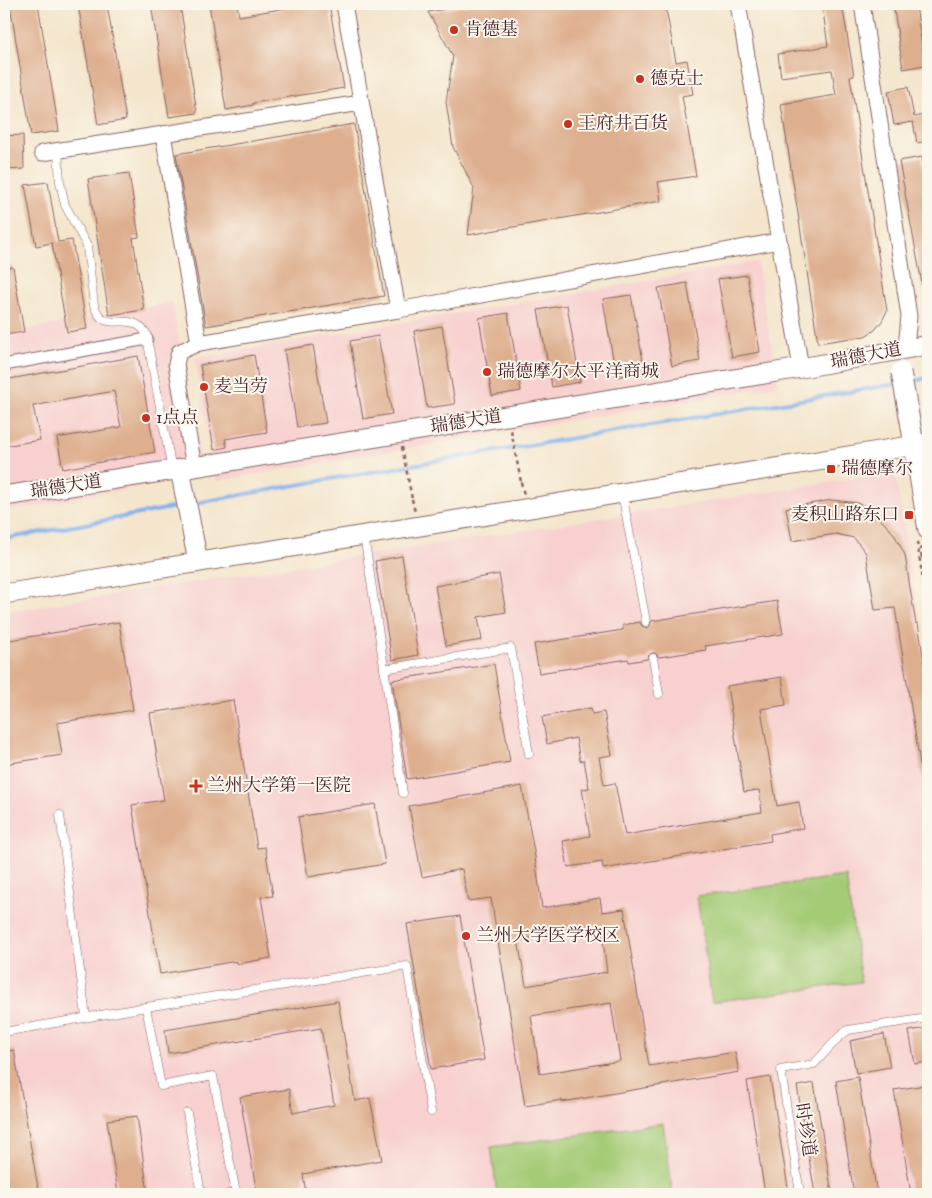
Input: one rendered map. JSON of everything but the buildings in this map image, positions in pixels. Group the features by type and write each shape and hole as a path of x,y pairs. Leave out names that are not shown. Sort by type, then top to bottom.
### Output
{"street":[{"path":"344,4 398,310"},
{"path":"738,4 800,368"},
{"path":"862,4 909,316 906,348 901,372 910,421 921,444 928,530"},
{"path":"42,153 361,103"},
{"path":"163,134 199,343"},
{"path":"198,562 182,473 176,364 180,352 199,343 398,310 779,241"},
{"path":"4,365 147,339"},
{"name":"瑞德大道","path":"4,496 182,473 928,345"},
{"path":"4,594 921,444"}],"lane":[{"path":"58,150 60,182 65,205 86,246 96,311 104,320 110,322 130,321 136,323 146,333 182,473"},
{"path":"622,493 646,622"},
{"path":"364,535 403,793"},
{"path":"384,670 511,648 529,754"},
{"path":"653,658 659,694"},
{"path":"60,815 86,1017"},
{"path":"4,1032 146,1007 407,966 431,1112"},
{"path":"146,1007 161,1086 213,1076 236,1193 228,1194"},
{"name":"时珍道","path":"800,1194 781,1070 814,1064 838,1037 848,1030 928,1018"},
{"path":"187,1113 201,1194"}],"path":[{"path":"511,430 521,482"},
{"path":"402,448 412,499"},
{"path":"919,550 928,548"}],"shaded area":[{"name":"瑞德摩尔太平洋商城","path":"757,262 778,385 216,481 195,358"},
{"path":"172,302 203,475 4,512 4,334"},
{"name":"兰州大学医学校区","path":"895,472 928,678 928,1194 4,1194 4,612"}],"green space":[{"path":"846,876 861,982 712,1002 697,896"},
{"path":"663,1123 673,1194 497,1194 491,1147"}],"waterway":[{"path":"908,382 928,378"},
{"path":"191,504 896,384"},
{"path":"4,539 182,506"}],"place":[{"name":"肯德基","path":"454,30"},
{"name":"德克士","path":"640,79"},
{"name":"王府井百货","path":"568,124"},
{"name":"瑞德摩尔太平洋商城","path":"487,372"},
{"name":"麦当劳","path":"204,387"},
{"name":"1点点","path":"146,418"},
{"name":"瑞德摩尔","path":"831,469"},
{"name":"麦积山路东口","path":"909,515"},
{"name":"兰州大学第一医院","path":"196,786"},
{"name":"兰州大学医学校区","path":"466,936"}]}
